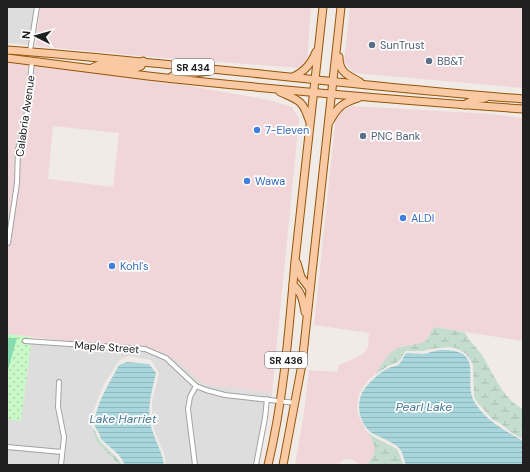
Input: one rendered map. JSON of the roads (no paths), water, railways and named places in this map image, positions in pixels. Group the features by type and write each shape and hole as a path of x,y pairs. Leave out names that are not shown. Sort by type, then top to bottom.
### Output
{"main road":[{"name":"SR 436","path":"268,465 281,401 323,7"},
{"name":"SR 436","path":"283,465 296,403 341,7"},
{"path":"338,34 339,64 341,69 362,84"},
{"path":"292,77 306,69 311,62 319,44"},
{"name":"SR 434","path":"7,50 523,99"},
{"path":"7,57 19,56 30,51"},
{"path":"32,61 42,57 76,60 82,56"},
{"name":"SR 434","path":"7,57 170,78 274,89 523,109"},
{"path":"92,68 101,64 136,68 141,66 143,62"},
{"path":"170,78 177,73 195,73 217,69"},
{"path":"274,89 303,104 310,124"},
{"path":"464,105 473,100 494,96"},
{"path":"328,124 339,106 360,97"},
{"path":"296,259 301,277 310,289"},
{"path":"293,284 299,289 302,297 306,322"}],"street":[{"path":"30,51 37,7"},
{"name":"Calabria Avenue","path":"8,243 17,183 18,149 26,119 32,61"},
{"name":"Maple Street","path":"25,341 145,349 166,358 196,386 217,393 296,403"},
{"path":"59,382 58,407 64,437 61,465"},
{"path":"195,465 188,409 190,397 196,386"},
{"path":"256,465 267,399"},
{"path":"7,447 62,452"}],"water":[{"name":"Pearl Lake","path":"439,350 454,351 463,354 468,360 470,368 471,394 475,403 491,420 523,441 523,465 406,465 399,448 393,443 367,429 361,418 359,405 362,393 367,385 383,371 398,365 406,353 424,354"},
{"name":"Lake Harriet","path":"127,362 149,364 156,373 149,412 151,427 164,465 125,465 119,455 101,439 94,425 97,409 107,387 119,365"}],"place":[{"name":"SunTrust","path":"372,45"},
{"name":"BB&T","path":"429,61"},
{"name":"7-Eleven","path":"257,130"},
{"name":"PNC Bank","path":"363,136"},
{"name":"Wawa","path":"247,181"},
{"name":"ALDI","path":"403,218"},
{"name":"Kohl's","path":"112,266"}]}
